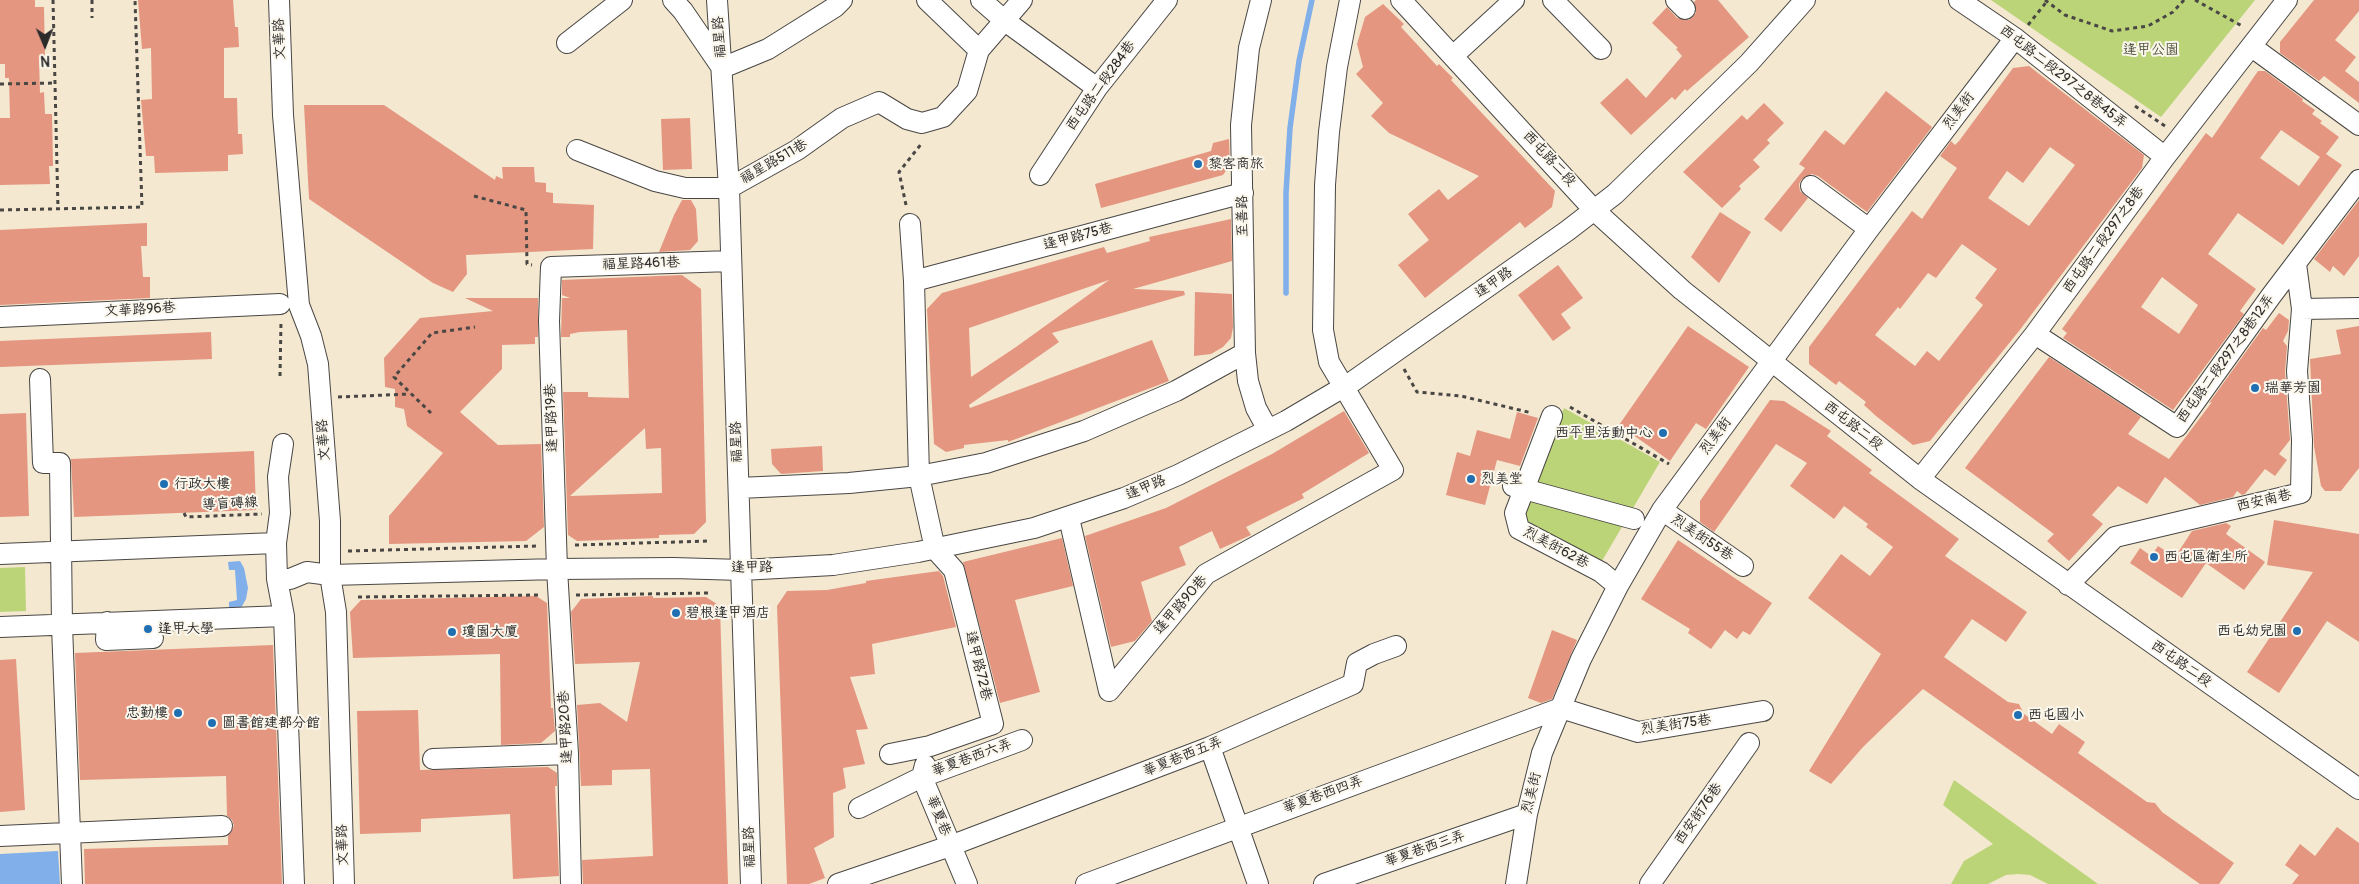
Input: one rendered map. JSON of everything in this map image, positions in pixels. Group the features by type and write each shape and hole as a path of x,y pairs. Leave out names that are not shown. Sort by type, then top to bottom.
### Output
{"street":[{"name":"文華路","path":"279,0 283,115 299,305 311,336 318,364 330,520 330,575 336,612 344,884"},
{"path":"567,43 622,0"},
{"path":"673,0 683,10 722,68 768,49 835,7 842,0"},
{"name":"福星路","path":"718,0 729,188 751,884"},
{"path":"927,0 980,50"},
{"path":"980,0 1005,21 1097,88"},
{"path":"943,117 967,91 980,50 1022,0"},
{"name":"西屯路二段284巷","path":"1040,175 1097,88 1167,0"},
{"name":"至善路","path":"1262,0 1249,48 1242,115 1245,353 1248,380 1256,408 1268,430"},
{"path":"1344,387 1329,362 1323,330 1323,299 1329,132 1337,67 1350,0"},
{"name":"西屯路二段","path":"1401,0 1594,210 1682,290 1920,479 2359,788"},
{"path":"1453,56 1514,0"},
{"path":"1553,0 1601,49"},
{"name":"逢甲路","path":"277,579 290,579 307,572 330,575 557,569 673,568 742,570 833,565 935,549 1034,528 1069,518 1178,475 1268,430 1344,387 1394,353 1567,231 1615,194 1749,63 1805,0"},
{"name":"西屯路二段297之8巷45弄","path":"1959,0 2015,38 2165,157"},
{"name":"西屯路二段297之8巷","path":"1920,479 2035,334 2165,157 2244,41 2287,0"},
{"name":"烈美街","path":"1516,884 1527,814 1542,753 1581,658 1618,586 1662,510 1869,229 2015,38"},
{"path":"2244,41 2359,125"},
{"name":"福星路511巷","path":"577,150 655,181 685,188 729,188 797,150 842,118 879,102 907,119 922,123 943,117"},
{"name":"西屯路二段297之8巷12弄","path":"2035,334 2177,428 2359,180"},
{"path":"1811,186 1869,229"},
{"name":"逢甲路75巷","path":"914,281 1243,194"},
{"path":"910,224 914,281 919,476 935,549"},
{"name":"福星路461巷","path":"551,267 731,261"},
{"path":"2296,264 2302,308 2359,308"},
{"name":"逢甲路19巷","path":"551,267 550,321 557,569"},
{"name":"文華路96巷","path":"0,317 280,304"},
{"name":"西安南巷","path":"2068,585 2114,537 2301,493 2302,440 2297,371 2302,308"},
{"path":"739,488 801,486 919,476 986,463 1084,431 1176,391 1245,353"},
{"path":"40,379 43,463 60,463 62,626 72,884"},
{"name":"逢甲路90巷","path":"1069,518 1109,691 1206,574 1394,470 1344,387"},
{"name":"烈美街62巷","path":"1552,416 1543,446 1537,452 1518,487 1515,513 1518,529 1601,572 1618,586"},
{"path":"283,444 278,477 280,513 276,543 277,579 284,616 294,884"},
{"path":"1518,487 1634,519"},
{"name":"烈美街55巷","path":"1662,510 1743,566"},
{"path":"0,554 276,543"},
{"name":"逢甲路72巷","path":"930,746 993,724 954,570 935,549"},
{"name":"逢甲路20巷","path":"557,569 568,754 571,884"},
{"path":"0,627 284,616"},
{"path":"107,622 106,640 152,638"},
{"name":"華夏巷西五弄","path":"838,884 950,846 1210,747 1354,684 1357,663 1368,656 1396,646"},
{"name":"烈美街75巷","path":"1562,708 1638,732 1763,711"},
{"name":"華夏巷西四弄","path":"1086,884 1238,826 1562,708"},
{"name":"華夏巷西六弄","path":"859,808 922,777 1022,740"},
{"name":"西安街76巷","path":"1650,884 1750,743"},
{"path":"890,754 930,746 922,777"},
{"path":"1210,747 1258,884"},
{"path":"433,759 568,754"},
{"name":"華夏巷","path":"922,777 967,884"},
{"name":"華夏巷西三弄","path":"1324,884 1527,814"},
{"path":"0,836 222,826"}],"path":[{"path":"53,0 58,209"},
{"path":"92,0 92,18"},
{"path":"0,210 142,207 135,0"},
{"path":"2015,38 2047,0 2065,15 2112,31 2148,26 2173,12 2184,0"},
{"path":"2196,0 2243,27"},
{"path":"2244,41 2243,27 2248,20"},
{"path":"0,84 55,83"},
{"path":"2134,105 2166,127 2172,119"},
{"path":"910,224 899,172 943,117"},
{"path":"474,196 526,210 527,264 551,267"},
{"path":"280,304 280,376"},
{"path":"431,413 409,394 394,377 432,333 475,327"},
{"path":"1394,353 1418,392 1461,396 1552,416 1564,404 1668,464"},
{"path":"320,397 409,394"},
{"name":"導盲磚線","path":"184,512 186,518 280,513"},
{"path":"330,551 556,546 709,540"},
{"path":"358,597 710,593"}],"green space":[{"name":"逢甲公園","path":"1991,0 2255,0 2161,117"},
{"path":"1564,408 1660,462 1602,561 1521,523 1519,513"},
{"path":"25,567 26,611 0,612 0,568"},
{"path":"1954,780 2098,884 2048,884 2030,875 2018,874 2006,875 1988,884 1951,884 1964,861 1993,844 1943,805"}],"water":[{"path":"240,561 244,568 248,588 246,599 241,608 229,609 229,602 237,600 235,570 229,570 228,562"},
{"path":"58,851 60,884 0,884 0,854"}],"building":[{"path":"0,0 35,0 35,7 44,7 45,59 39,59 40,93 44,92 45,114 52,114 53,166 49,166 50,184 0,185 0,118 10,118 9,78 5,78 5,64 0,64"},
{"path":"138,0 233,0 235,27 238,27 239,47 224,48 224,98 237,98 238,134 242,134 243,154 228,155 228,171 155,173 154,156 146,156 141,100 152,99 151,48 142,49"},
{"path":"1696,0 1718,0 1749,37 1687,91 1685,89 1675,100 1672,97 1631,135 1600,103 1627,78 1646,98 1682,56 1676,49 1678,48 1652,23 1667,7 1677,18 1689,20 1696,13 1694,2"},
{"path":"2314,0 2359,0 2359,11 2335,40 2356,57 2345,71 2359,82 2359,103 2324,76 2319,81 2280,53 2280,42"},
{"path":"1383,4 1404,24 1401,27 1437,66 1439,64 1453,78 1451,80 1555,191 1552,207 1525,228 1520,222 1425,298 1398,265 1429,240 1408,214 1439,189 1448,200 1479,176 1389,133 1371,116 1383,103 1356,74 1363,67 1357,44 1365,17"},
{"path":"2029,66 2144,155 2142,168 2019,331 1930,441 1913,445 1876,416 1864,405 1866,402 1839,381 1836,385 1809,364 1809,347 1912,211 1922,219 1957,168 1940,156 1951,141 1955,145 1959,141 2013,68","holes":["2050,147 2075,165 2029,226 1988,198 2007,171 2023,183","1962,244 1997,269 1975,298 1983,305 1939,361 1927,351 1915,366 1875,335 1898,307 1900,309 1928,273 1936,278"]},
{"path":"2258,71 2265,71 2303,99 2302,101 2315,110 2312,114 2322,121 2320,123 2339,137 2326,154 2342,165 2283,245 2238,213 2208,254 2256,289 2240,311 2244,314 2173,410 2063,338 2067,333 2062,329 2206,133 2212,138","holes":["2281,130 2320,157 2299,186 2260,158","2162,277 2198,305 2179,334 2141,307"]},
{"path":"1886,91 1932,127 1867,212 1818,176 1812,174 1802,179 1799,184 1800,191 1808,198 1781,232 1764,219 1805,168 1799,164 1825,130 1844,145"},
{"path":"1764,103 1784,123 1767,140 1770,143 1753,160 1760,167 1739,186 1741,189 1722,208 1683,172 1742,115 1747,120"},
{"path":"304,105 384,105 495,180 496,176 503,179 502,167 534,167 535,182 546,183 546,192 553,193 553,203 594,205 593,249 466,255 467,274 453,292 433,283 309,199"},
{"path":"690,118 692,169 663,170 661,119"},
{"path":"1229,139 1230,165 1223,175 1101,208 1095,184 1211,151 1213,143"},
{"path":"682,200 691,200 696,209 698,241 690,250 659,252 674,215"},
{"path":"2359,200 2359,256 2344,276 2333,266 2330,272 2314,259"},
{"path":"1720,212 1751,232 1719,283 1691,257"},
{"path":"1231,219 1232,261 1133,289 1184,291 1185,295 1052,333 1059,342 969,405 970,408 1152,340 1169,381 1008,442 1008,440 964,445 964,448 946,452 934,444 927,309 942,293 1104,247 1107,253 1150,241 1149,237","holes":["1109,280 971,377 969,328"]},
{"path":"147,223 147,246 141,246 143,277 150,277 150,298 0,305 0,230"},
{"path":"1558,265 1583,298 1561,314 1571,328 1553,341 1518,295"},
{"path":"682,275 701,289 706,522 694,534 659,535 659,538 577,541 568,535 563,392 588,392 588,397 629,398 627,330 580,332 570,334 570,337 561,337 562,298 570,298 562,295 562,280","holes":["645,428 646,449 661,448 662,493 570,496"]},
{"path":"1195,292 1232,294 1233,327 1231,338 1223,347 1211,354 1194,356"},
{"path":"465,298 538,298 538,337 535,337 535,344 502,345 502,369 460,412 498,445 541,444 544,527 526,541 389,544 389,516 443,453 407,426 404,409 395,407 395,389 385,387 384,358 420,318 493,311"},
{"path":"2279,313 2289,320 2288,331 2283,341 2287,346 2285,372 2290,440 2279,454 2287,460 2275,476 2265,469 2245,494 2242,495 2237,491 2233,497 2200,505 2165,477 2147,504 2118,486 2092,515 2103,524 2069,561 2047,541 2054,534 1965,468 2049,357 2141,417 2128,434 2169,459 2212,402 2209,403 2263,328 2266,330"},
{"path":"1688,326 1749,367 1706,429 1696,423 1670,461 1619,425"},
{"path":"2359,326 2359,468 2341,491 2325,491 2321,486 2314,446 2310,359 2341,354 2336,330"},
{"path":"211,332 212,359 0,367 0,341"},
{"path":"1770,400 1784,401 1831,431 1827,436 1872,470 1869,473 1959,539 1945,556 2027,612 2006,642 1972,619 1944,657 2008,702 2019,704 2024,714 2052,734 2059,724 2085,742 2078,753 2147,802 2155,803 2162,812 2234,863 2219,884 2200,884 1923,689 1863,747 1831,784 1809,771 1881,654 1808,598 1841,554 1870,576 1893,547 1866,527 1868,524 1844,506 1834,519 1790,486 1807,463 1776,444 1714,532 1700,522 1700,501"},
{"path":"1344,411 1369,453 1302,494 1304,498 1246,527 1251,535 1220,549 1212,531 1179,547 1186,565 1141,582 1152,621 1135,641 1111,647 1085,536 1166,508 1272,454"},
{"path":"1517,412 1538,418 1520,466 1497,460 1485,505 1446,495 1457,452 1470,456 1477,430 1510,439"},
{"path":"26,413 29,516 0,517 0,414"},
{"path":"822,446 823,471 781,474 772,464 771,449"},
{"name":"行政大樓","path":"254,451 256,510 74,517 71,459"},
{"path":"2274,520 2359,534 2359,642 2327,621 2279,693 2247,672 2313,572 2267,565"},
{"name":"西屯區衛生所","path":"2226,523 2231,526 2226,534 2265,562 2244,590 2206,563 2182,598 2130,563 2140,548 2151,556 2158,546 2175,557 2192,531"},
{"path":"1062,538 1073,586 1015,600 1040,692 1000,703 963,562"},
{"path":"1678,540 1772,603 1750,635 1743,631 1737,639 1725,630 1711,649 1688,633 1690,629 1641,599"},
{"path":"939,571 943,576 956,627 872,644 875,674 850,677 868,729 856,730 865,764 843,768 846,788 833,793 834,837 814,848 825,878 809,884 787,884 777,606 787,591 827,590 866,583 866,581"},
{"name":"瓊園大廈","path":"536,596 547,603 551,708 553,708 555,731 541,743 501,745 500,654 353,658 350,612 361,600"},
{"path":"653,596 653,598 706,597 720,606 728,884 583,884 582,860 653,856 650,769 612,770 612,785 581,786 577,705 600,703 627,722 640,662 575,664 571,612 581,599"},
{"path":"1552,630 1577,640 1552,699 1541,703 1528,698"},
{"name":"忠勤樓","path":"273,645 282,884 85,884 84,849 228,845 228,836 234,826 232,820 227,816 226,776 80,780 75,653"},
{"path":"16,659 25,810 0,812 0,660"},
{"path":"418,710 420,770 548,767 557,773 557,786 555,786 559,876 513,879 510,814 421,819 421,832 360,834 357,711"},
{"path":"2337,827 2359,843 2359,884 2292,884 2299,875 2285,865 2300,844 2315,856"}],"waterway":[{"path":"1286,293 1286,193 1290,128 1299,61 1312,0"}],"place":[{"name":"黎客商旅","path":"1198,164"},
{"name":"瑞華芳園","path":"2255,388"},
{"name":"西平里活動中心","path":"1663,433"},
{"name":"烈美堂","path":"1471,479"},
{"name":"行政大樓","path":"164,484"},
{"name":"西屯區衛生所","path":"2154,557"},
{"name":"碧根逢甲酒店","path":"676,613"},
{"name":"逢甲大學","path":"148,629"},
{"name":"西屯幼兒園","path":"2297,631"},
{"name":"瓊園大廈","path":"452,632"},
{"name":"忠勤樓","path":"178,713"},
{"name":"西屯國小","path":"2018,715"},
{"name":"圖書館建都分館","path":"212,723"}]}
